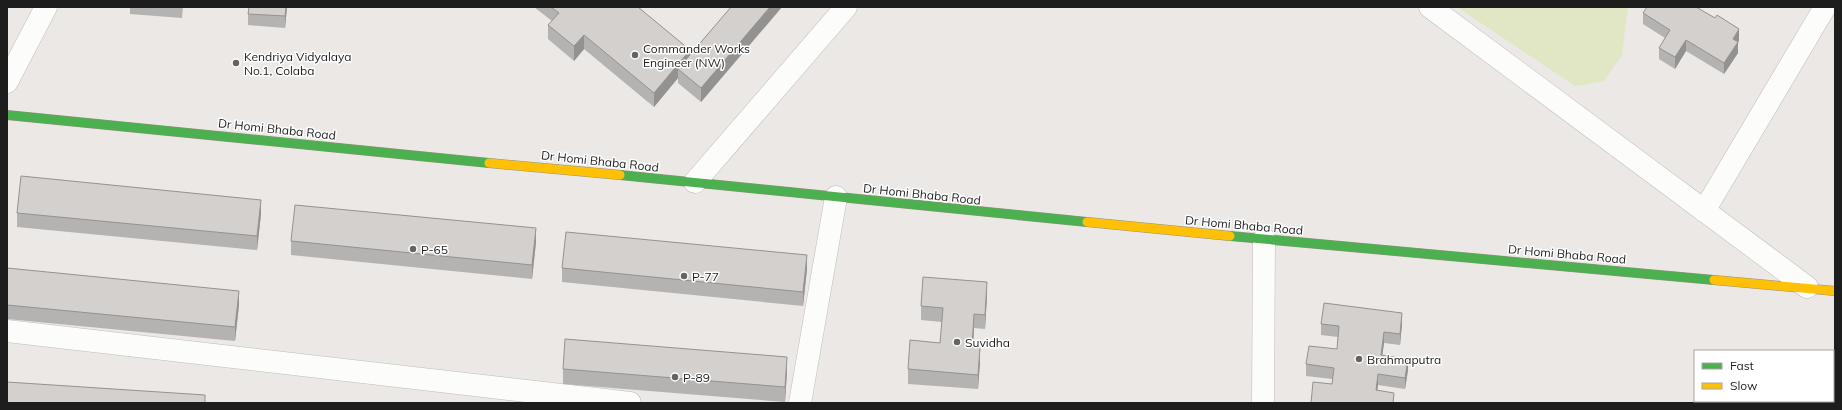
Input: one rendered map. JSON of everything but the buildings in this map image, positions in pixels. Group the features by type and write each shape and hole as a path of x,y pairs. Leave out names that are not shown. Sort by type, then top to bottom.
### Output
{"street":[{"path":"7,82 46,7"},
{"path":"695,182 846,7"},
{"path":"1430,7 1807,287"},
{"path":"1704,211 1825,7"},
{"name":"Dr Homi Bhaba Road","path":"7,115 1264,239 1807,287 1835,291"},
{"path":"800,403 836,197"},
{"path":"1264,239 1264,403"},
{"path":"7,331 630,403"}],"green space":[{"path":"1457,7 1628,7 1622,55 1604,81 1575,86"}],"traffic: fast":[{"path":"7,115 489,163"},
{"path":"620,175 1087,222"},
{"path":"1230,236 1714,280"}],"traffic: slow":[{"path":"489,163 620,175"},
{"path":"1087,222 1230,236"},
{"path":"1714,280 1835,291"}],"place":[{"name":"Commander Works Engineer (NW)","path":"635,55"},
{"name":"Kendriya Vidyalaya No.1, Colaba","path":"236,63"},
{"name":"P-65","path":"413,249"},
{"name":"P-77","path":"684,276"},
{"name":"Suvidha","path":"957,342"},
{"name":"Brahmaputra","path":"1359,359"},
{"name":"P-89","path":"675,377"}]}
